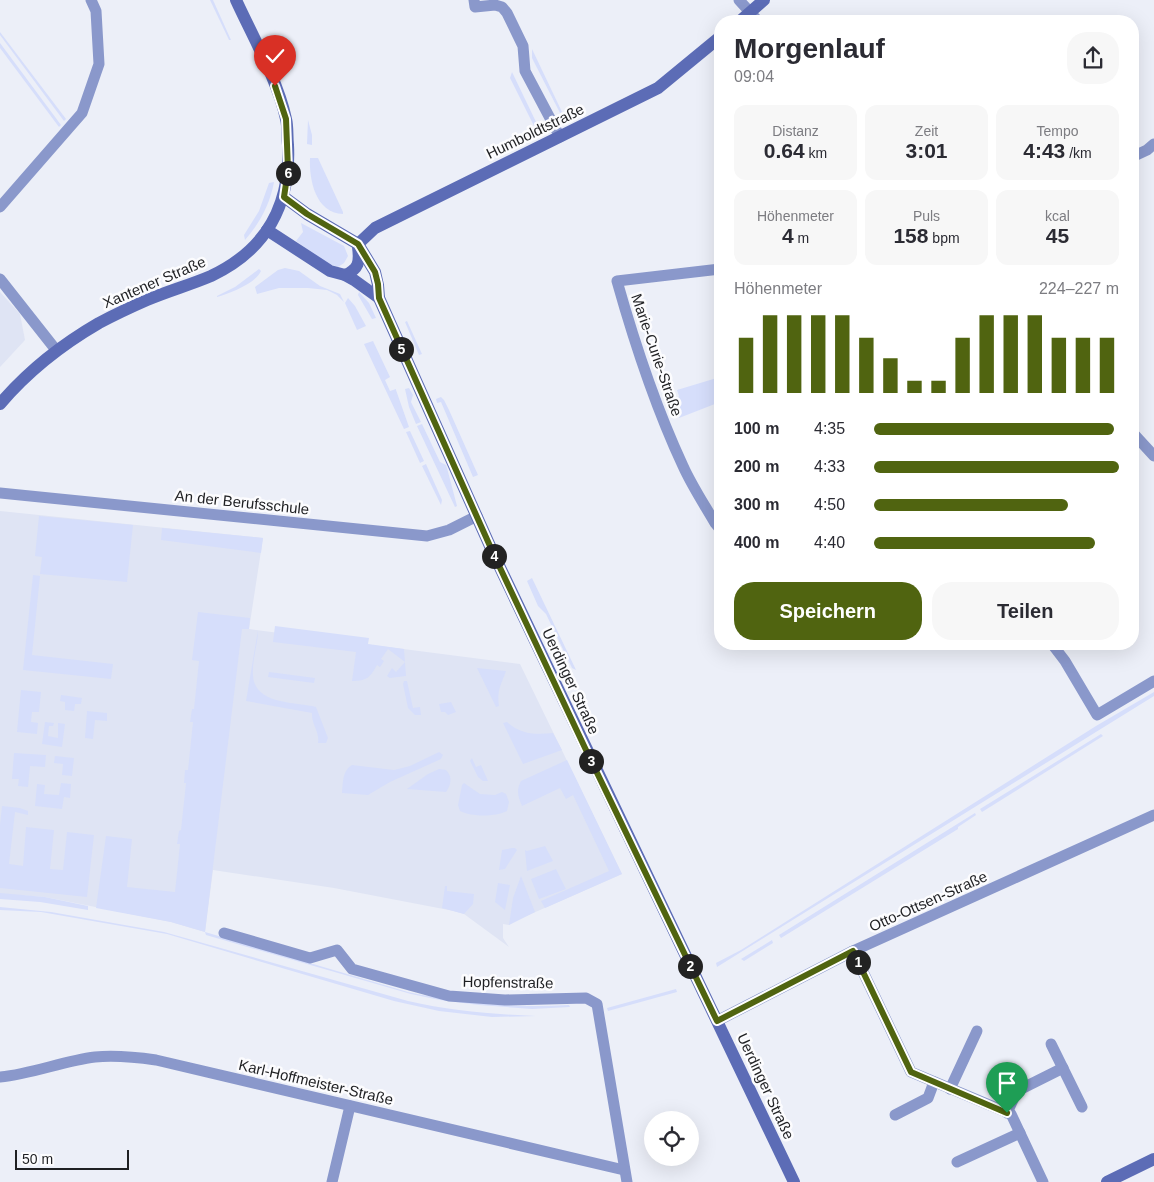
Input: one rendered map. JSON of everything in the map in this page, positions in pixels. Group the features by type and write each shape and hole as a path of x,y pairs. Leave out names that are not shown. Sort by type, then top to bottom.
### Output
{"main road":[{"path":"236,0 275,86 286,119 288,170 284,197"},
{"path":"755,15 764,0"},
{"name":"Humboldtstraße","path":"358,244 375,228 658,88 714,42"},
{"name":"Xantener Straße","path":"0,404 21,380 56,350 100,323 147,300 211,276 239,260 267,230 277,214 284,197"},
{"name":"Uerdinger Straße","path":"284,197 307,214 358,244 375,272 379,298 477,516 586,750 794,1182"},
{"path":"267,230 330,271 345,275 379,298"},
{"path":"345,275 353,272 358,264 360,256 358,244"},
{"path":"1107,1182 1123,1178 1154,1159"}],"street":[{"path":"0,207 82,112 99,64 96,11 91,0"},
{"path":"474,0 475,7 495,5 502,7 507,13 523,46 524,71 560,137"},
{"path":"739,0 752,15"},
{"path":"1139,154 1148,150 1154,144"},
{"name":"Marie-Curie-Straße","path":"714,270 617,281 635,346 658,410 684,468 714,521"},
{"path":"0,279 56,350"},
{"path":"1139,440 1154,456"},
{"name":"An der Berufsschule","path":"0,493 427,536 449,530 477,516"},
{"path":"1057,650 1097,715 1154,681"},
{"name":"Otto-Ottsen-Straße","path":"717,1021 853,951 1154,815"},
{"name":"Hopfenstraße","path":"224,933 310,958 337,950 352,969 449,996 505,1000 586,998 597,1004 627,1182"},
{"path":"853,951 911,1072 1011,1114 1043,1182"},
{"path":"950,1089 977,1031"},
{"path":"1051,1044 1082,1107"},
{"name":"Karl-Hoffmeister-Straße","path":"0,1077 17,1076 94,1058 124,1056 156,1060 624,1170"},
{"path":"1007,1113 1017,1091 1063,1068"},
{"path":"895,1115 928,1098 934,1082"},
{"path":"332,1182 350,1106"},
{"path":"957,1162 1020,1133"}],"shaded area":[{"path":"210,0 213,0 231,40 229,40"},
{"path":"0,32 66,119 64,121 0,35"},
{"path":"0,43 61,125 59,127 0,48"},
{"path":"532,49 562,112 560,113 532,58"},
{"path":"512,72 537,124 534,126 510,78"},
{"path":"308,120 312,135 312,145 307,144"},
{"path":"310,158 318,158 343,214 326,208 320,201 313,185"},
{"path":"274,182 264,213 245,240 244,235 259,211 269,183"},
{"path":"301,223 344,246 348,256 344,263 338,267 326,263 296,241 303,232"},
{"path":"285,268 299,271 320,286 340,294 344,302 337,295 327,290 308,288 279,288 257,294 255,287 278,270"},
{"path":"259,269 261,271 258,276 248,284 217,297 235,287"},
{"path":"0,292 20,314 25,340 0,367"},
{"path":"359,292 369,303 376,318 372,319 358,295"},
{"path":"348,298 355,306 366,326 357,330 345,303"},
{"path":"407,321 422,354 419,355 405,322"},
{"path":"373,341 390,377 385,380 390,391 396,389 409,427 404,429 364,344"},
{"path":"714,379 714,404 679,418 674,406 679,396 677,390"},
{"path":"409,388 413,395 411,402 421,422 416,424 409,407 405,389"},
{"path":"441,397 449,410 478,475 473,477 441,402 437,403 436,399"},
{"path":"422,424 440,462 446,465 457,506 455,507 417,426"},
{"path":"410,431 424,461 420,463 406,432"},
{"path":"426,464 442,500 441,505 422,466"},
{"path":"0,511 263,538 249,629 520,664 622,874 509,925 503,924 503,938 509,947 464,914 454,911 334,888 213,870 205,932 171,922 45,897 0,894"},
{"path":"39,516 133,525 127,582 40,574 42,557 35,556"},
{"path":"162,528 263,538 261,553 161,540"},
{"path":"33,575 40,576 32,655 113,664 111,679 23,670"},
{"path":"532,578 576,670 572,668 546,614 538,606 527,581"},
{"path":"198,612 250,618 249,629 242,629 205,932 171,922 96,908 106,836 132,839 127,887 175,892 180,844 177,844 179,831 181,830 186,783 184,783 185,770 188,770 193,722 190,722 192,709 194,709 199,661 192,660"},
{"path":"275,626 369,638 368,644 404,649 405,662 388,649 381,659 384,661 380,667 377,665 370,676 352,681 356,652 273,642"},
{"path":"258,630 253,669 255,685 260,692 268,697 288,703 316,707 328,738 326,743 318,743 318,735 312,713 246,701"},
{"path":"405,662 406,676 390,678 387,676 392,668 396,672"},
{"path":"477,668 506,671 499,691 499,706 496,707"},
{"path":"269,672 315,678 314,683 268,677"},
{"path":"404,681 407,681 413,708 420,707 421,715 415,715 408,708"},
{"path":"21,690 41,692 39,712 32,712 31,722 38,723 37,734 17,732"},
{"path":"1154,692 1154,696 717,967 716,963 741,950 1096,726"},
{"path":"61,695 82,698 81,704 75,704 74,711 65,710 65,702 60,701"},
{"path":"451,702 456,712 448,715 445,712 441,712 439,704"},
{"path":"87,711 107,713 107,721 95,720 93,739 85,738"},
{"path":"45,722 54,723 53,726 49,726 48,736 58,738 58,723 65,724 62,747 42,744"},
{"path":"507,722 517,729 528,733 553,733 562,750 523,764 503,723"},
{"path":"1101,734 1103,736 982,812 980,809"},
{"path":"439,752 443,755 441,759 390,782 368,795 342,793 346,770 352,765 394,770 410,766"},
{"path":"14,753 46,755 45,767 30,766 28,787 18,786 19,779 12,779"},
{"path":"55,756 74,758 72,776 62,775 63,764 54,763"},
{"path":"472,758 476,767 481,765 488,781 483,781 478,777 470,761"},
{"path":"567,760 622,874 545,908 541,901 609,871 573,795 566,799 560,788 522,806 518,790 521,781"},
{"path":"439,769 446,770 450,775 450,784 446,792 407,789 428,774"},
{"path":"61,783 71,784 70,798 64,797 62,809 35,806 37,784 45,785 44,794 59,795"},
{"path":"464,783 480,794 495,795 502,792 506,794 509,802 507,811 484,816 460,811 458,805"},
{"path":"2,806 28,811 28,815 15,812 9,864 23,866 26,827 54,830 50,869 63,870 67,832 94,835 87,897 0,888 0,825"},
{"path":"975,813 976,815 958,827 958,829 781,938 779,935"},
{"path":"545,846 553,861 527,871 525,850"},
{"path":"512,848 517,850 505,869 499,870 502,850"},
{"path":"556,869 566,889 539,899 531,879"},
{"path":"521,876 535,912 509,925 513,898"},
{"path":"498,883 510,885 505,910 495,902"},
{"path":"445,886 447,886 447,891 474,894 473,904 464,914 442,908"},
{"path":"0,893 45,897 88,906 88,910 40,902 0,899"},
{"path":"0,907 51,912 164,932 408,1001 472,1012 536,1016 492,1017 439,1011 394,1001 167,934 41,912 0,910"},
{"path":"205,932 408,992 449,1000 488,1004 528,1006 569,1005 570,1007 532,1009 440,1000 411,994 206,935"},
{"path":"772,940 773,943 744,961 741,959"},
{"path":"676,989 677,992 608,1011 607,1008"}],"route":[{"path":"275,86 286,119 288,170 284,197 307,214 358,244 375,272 379,298 494,555 717,1021 853,951 911,1072 1007,1113"}]}
